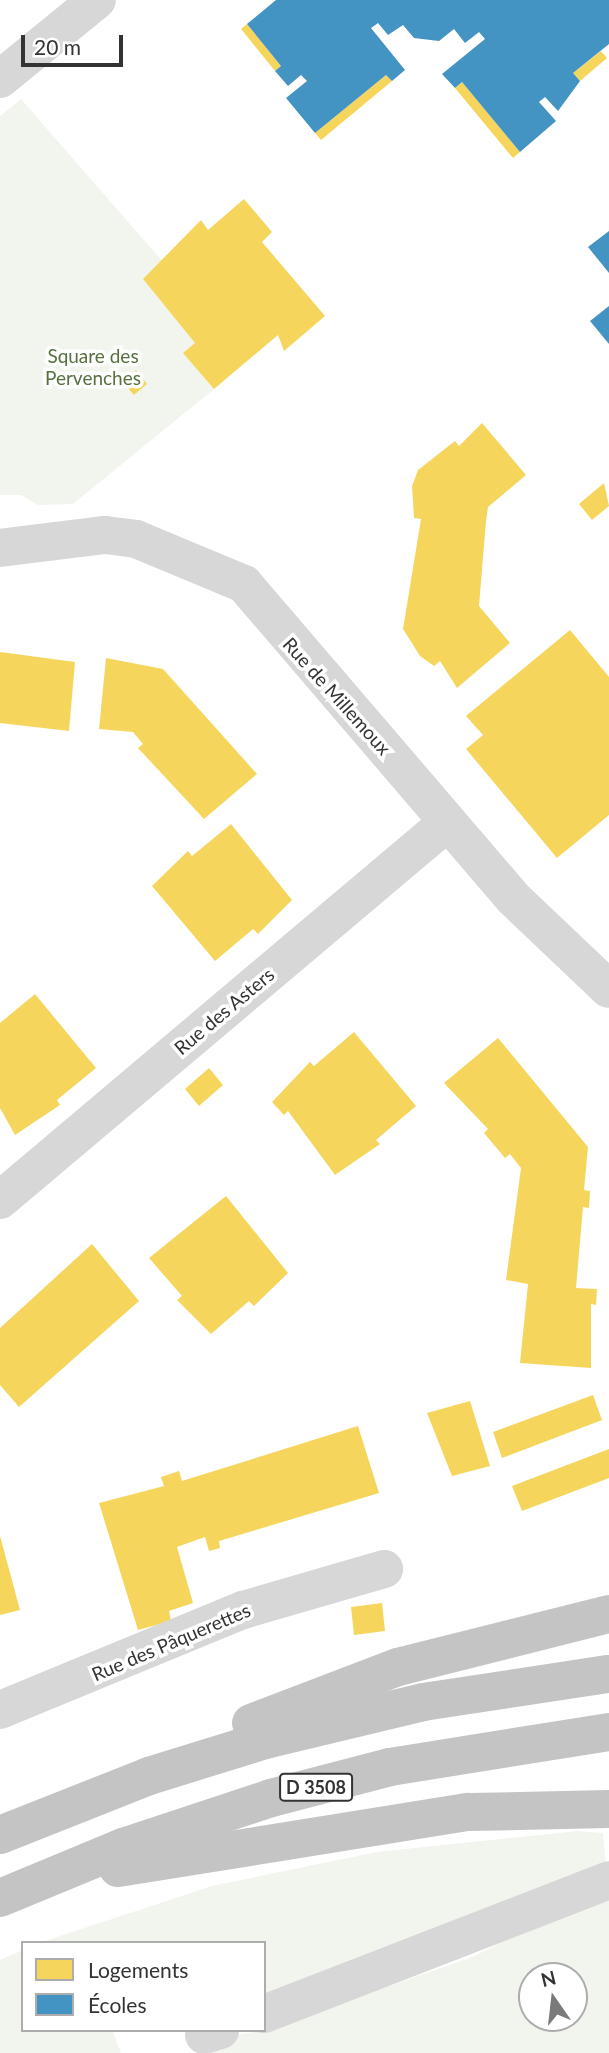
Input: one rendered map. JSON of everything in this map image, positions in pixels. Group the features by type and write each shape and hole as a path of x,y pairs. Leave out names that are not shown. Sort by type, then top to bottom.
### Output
{"highway":[{"path":"0,1835 323,1693 449,1652 609,1614"},
{"path":"84,1800 344,1720 609,1674"},
{"name":"D 3508","path":"17,1891 195,1822 363,1774 609,1732"},
{"path":"17,1891 362,1825 519,1808 609,1809"}],"street":[{"path":"0,79 97,0"},
{"name":"Rue de Millemoux","path":"0,548 105,535 136,539 243,584 545,932 609,989"},
{"name":"Rue des Asters","path":"0,1200 448,822"},
{"name":"Rue des Pâquerettes","path":"0,1710 243,1610 384,1569"},
{"path":"266,2013 609,1880"}],"green space":[{"name":"Square des Pervenches","path":"21,99 163,262 143,279 195,343 184,353 214,389 73,504 38,505 21,495 0,495 0,116"},
{"path":"578,1831 603,1833 606,1863 266,2001 266,1941 45,1941 212,1886 377,1852"},
{"path":"609,1889 609,2053 211,2053 206,2041 266,2032 266,2029 472,1957"},
{"path":"21,1951 21,2032 113,2032 121,2053 0,2053 0,1960"}],"building: Logements":[{"path":"247,24 281,66 275,71 241,29"},
{"path":"601,51 607,58 580,81 573,73"},
{"path":"386,75 392,81 321,140 315,133"},
{"path":"462,82 520,152 513,158 455,88"},
{"path":"244,199 272,232 262,242 325,316 284,351 278,335 214,389 183,353 195,343 143,279 201,220 208,230"},
{"path":"136,370 147,384 134,395 126,386"},
{"path":"482,423 526,475 488,507 486,521 479,606 510,643 457,688 440,661 434,666 420,656 403,629 421,519 414,518 412,486 418,470 455,441 459,446"},
{"path":"604,483 609,506 592,520 579,504"},
{"path":"570,630 609,677 609,815 557,858 466,749 483,735 466,716"},
{"path":"0,652 75,662 69,731 0,723"},
{"path":"106,658 163,669 257,774 204,819 138,748 143,744 133,732 99,729"},
{"path":"231,824 292,900 258,934 253,929 215,961 152,886 188,851 192,856"},
{"path":"35,994 96,1068 57,1100 60,1105 15,1135 0,1108 0,1023"},
{"path":"354,1032 416,1106 376,1140 380,1144 335,1175 288,1111 284,1115 272,1102 310,1062 314,1066"},
{"path":"498,1038 588,1147 584,1190 590,1191 589,1208 583,1207 576,1288 597,1289 596,1305 591,1304 591,1368 520,1363 528,1284 506,1280 521,1168 510,1154 505,1158 484,1133 488,1129 444,1083"},
{"path":"209,1068 223,1085 199,1106 185,1089"},
{"path":"226,1196 288,1273 254,1306 249,1301 211,1334 177,1300 182,1296 149,1258"},
{"path":"92,1244 139,1301 19,1407 0,1385 0,1328"},
{"path":"593,1395 602,1420 502,1458 493,1432"},
{"path":"470,1401 490,1466 452,1476 427,1413"},
{"path":"358,1426 379,1493 219,1541 220,1548 209,1551 205,1537 177,1547 193,1603 169,1611 171,1621 138,1630 99,1503 164,1486 161,1477 179,1471 182,1481"},
{"path":"609,1449 609,1478 522,1511 512,1486"},
{"path":"0,1536 20,1610 0,1615"},
{"path":"382,1603 385,1631 354,1635 351,1607"}],"building: Écoles":[{"path":"276,0 609,0 609,44 573,73 580,81 558,111 545,97 539,102 556,121 520,152 462,82 455,88 442,74 485,39 479,32 465,43 454,29 439,41 414,38 403,25 388,35 378,23 371,28 405,70 392,81 386,75 315,133 286,98 307,81 301,75 288,86 275,71 281,66 247,24"},
{"path":"609,231 609,273 588,247"},
{"path":"609,306 609,344 590,321"}]}
